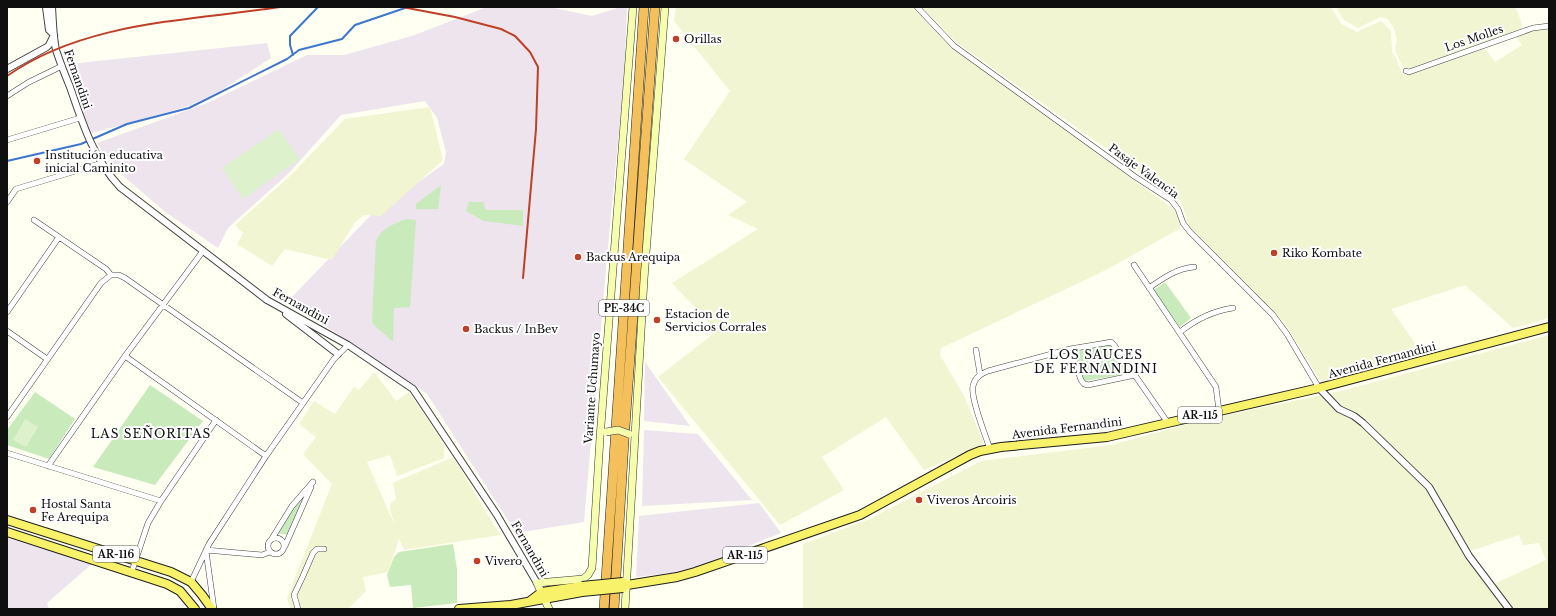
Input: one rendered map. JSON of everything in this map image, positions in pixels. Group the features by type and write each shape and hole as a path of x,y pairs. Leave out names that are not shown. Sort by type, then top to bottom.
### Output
{"highway":[{"name":"PE-34C","path":"604,609 644,7"},
{"name":"PE-34C","path":"614,609 624,441 655,7"}],"main road":[{"name":"Variante Uchumayo","path":"537,583 583,579 591,572 633,7"},
{"path":"625,609 624,585 645,264 665,7"},
{"name":"Avenida Fernandini","path":"543,595 624,585 677,577 696,572 860,515 970,455 990,449 1107,437 1319,388 1549,327"},
{"path":"600,438 606,432 618,430 629,434 634,439"},
{"name":"AR-116","path":"7,520 171,572 191,582 213,609"},
{"name":"AR-116","path":"7,532 132,571 168,584 180,591 195,609"},
{"name":"Fernandini","path":"537,583 543,595"},
{"path":"459,609 496,607 528,602 543,595 549,609"}],"street":[{"path":"46,7 49,30 54,35"},
{"path":"7,69 47,47 54,35 52,7"},
{"name":"Pasaje Valencia","path":"917,7 954,46 1175,204 1183,223 1190,232 1273,316 1287,334 1319,388"},
{"name":"Los Molles","path":"1406,71 1409,72 1533,28 1549,26"},
{"name":"Fernandini","path":"54,35 56,49 87,135 102,163 120,187 267,300 348,345 413,389 497,515 537,583"},
{"path":"7,96 29,82 62,66"},
{"path":"7,140 80,118"},
{"path":"7,201 16,189 102,163"},
{"path":"34,220 106,269 111,275"},
{"path":"7,312 59,238"},
{"path":"48,466 125,356 203,251"},
{"path":"1134,265 1216,386 1219,411"},
{"path":"1149,288 1165,277 1194,266"},
{"path":"7,417 101,283 111,275 119,275 125,278 303,403"},
{"path":"267,300 338,354"},
{"path":"1180,332 1195,320 1233,308"},
{"path":"7,331 47,359"},
{"path":"990,449 972,388 975,380 980,374 1070,349 1111,342 1114,344 1168,423"},
{"path":"191,582 206,550 266,456 338,354 348,345"},
{"path":"1070,349 1081,380 1084,384 1088,385 1135,375"},
{"path":"976,350 980,374"},
{"path":"125,356 266,456"},
{"path":"1319,388 1339,409 1354,416 1363,423 1428,487 1469,556 1509,609"},
{"path":"132,571 148,523 161,501 216,420"},
{"path":"7,453 161,501"},
{"path":"206,550 262,555 270,552 279,554 283,551 313,482 292,506 271,540 268,547 270,552"},
{"path":"271,540 279,538 283,541 285,546"},
{"path":"298,609 294,595 313,553 317,550 324,549"},
{"path":"206,550 213,609"}],"shaded area":[{"path":"487,7 550,7 592,16 621,7 627,7 624,78 584,522 516,533 427,394 288,301 371,215 444,164 446,152 437,118 425,101 341,115 288,174 228,228 218,248 164,211 114,168 97,143 205,104 307,55 344,55 412,36"},
{"path":"267,43 271,58 222,90 189,106 89,134 69,64"},
{"path":"645,362 690,426 644,421"},
{"path":"644,430 698,434 752,500 642,506"},
{"path":"759,503 781,533 686,571 636,577 639,516"},
{"path":"7,538 93,563 47,603 49,609 7,609"}],"green space":[{"path":"676,7 912,7 952,48 1175,210 1181,228 1104,271 941,348 940,355 964,396 984,444 924,470 886,417 822,457 844,490 780,525 658,377 717,331 672,283 758,229 728,215 747,202 684,159 730,91 674,21"},
{"path":"922,7 1331,7 1341,24 1357,32 1381,21 1391,31 1392,52 1403,76 1431,65 1485,49 1495,62 1522,45 1516,36 1539,29 1549,29 1549,318 1513,328 1465,285 1391,309 1422,353 1321,382 1284,322 1189,226 1181,201 957,43"},
{"path":"1336,7 1515,7 1521,21 1522,30 1409,70 1402,65 1395,50 1397,39 1394,29 1388,19 1380,17 1358,28 1344,20"},
{"path":"430,107 443,160 381,216 364,215 355,222 332,260 285,249 272,266 237,244 243,233 235,225 292,174 345,119"},
{"path":"279,129 300,159 243,199 222,168"},
{"path":"441,185 438,209 416,209 416,204"},
{"path":"469,202 483,202 486,210 523,210 523,226 484,221 466,211"},
{"path":"406,219 416,220 410,307 394,308 393,342 372,323 376,241 385,230"},
{"path":"1165,282 1191,318 1180,327 1154,290"},
{"path":"1549,335 1549,609 1513,609 1494,584 1546,560 1539,543 1523,545 1519,535 1470,551 1430,485 1364,417 1343,406 1330,394"},
{"path":"1107,344 1110,345 1127,370 1125,374 1085,381 1083,379 1075,352"},
{"path":"374,372 396,401 409,392 444,444 444,458 397,476 390,455 367,462 395,526 390,510 390,504 396,499 393,483 453,457 500,535 404,550 399,538 388,572 363,577 366,591 348,609 291,609 287,598 332,484 303,454 316,437 299,424 314,401 335,414 354,387 359,390"},
{"path":"150,385 203,421 155,485 93,467"},
{"path":"35,392 75,419 49,459 7,445 7,430"},
{"path":"1322,395 1337,411 1360,422 1427,490 1466,555 1506,609 803,609 803,544 870,519 981,461 1111,445 1203,420"},
{"path":"25,419 38,427 26,447 13,440"},
{"path":"298,499 303,499 288,535 276,533"},
{"path":"453,544 457,569 457,603 413,608 411,585 390,587 387,575 394,557 399,552"}],"waterway":[{"path":"293,55 290,45 290,36 318,7"},
{"path":"7,161 81,144 127,124 189,108 287,59 299,50 342,39 355,25 408,7"}],"railway":[{"path":"7,76 37,58 70,44 104,34 174,20 280,7"},
{"path":"402,7 455,17 501,29 515,36 530,52 538,67 536,129 523,278"}],"place":[{"name":"Orillas","path":"676,39"},
{"name":"Institución educativa inicial Caminito","path":"37,161"},
{"name":"Riko Kombate","path":"1274,253"},
{"name":"Backus Arequipa","path":"578,257"},
{"name":"Estacion de Servicios Corrales","path":"657,320"},
{"name":"Backus / InBev","path":"466,329"},
{"name":"Viveros Arcoiris","path":"919,500"},
{"name":"Hostal Santa Fe Arequipa","path":"33,510"},
{"name":"Vivero","path":"477,561"}],"district":[{"name":"LOS SAUCES DE FERNANDINI","path":"1096,362"},
{"name":"LAS SEÑORITAS","path":"151,434"}]}
